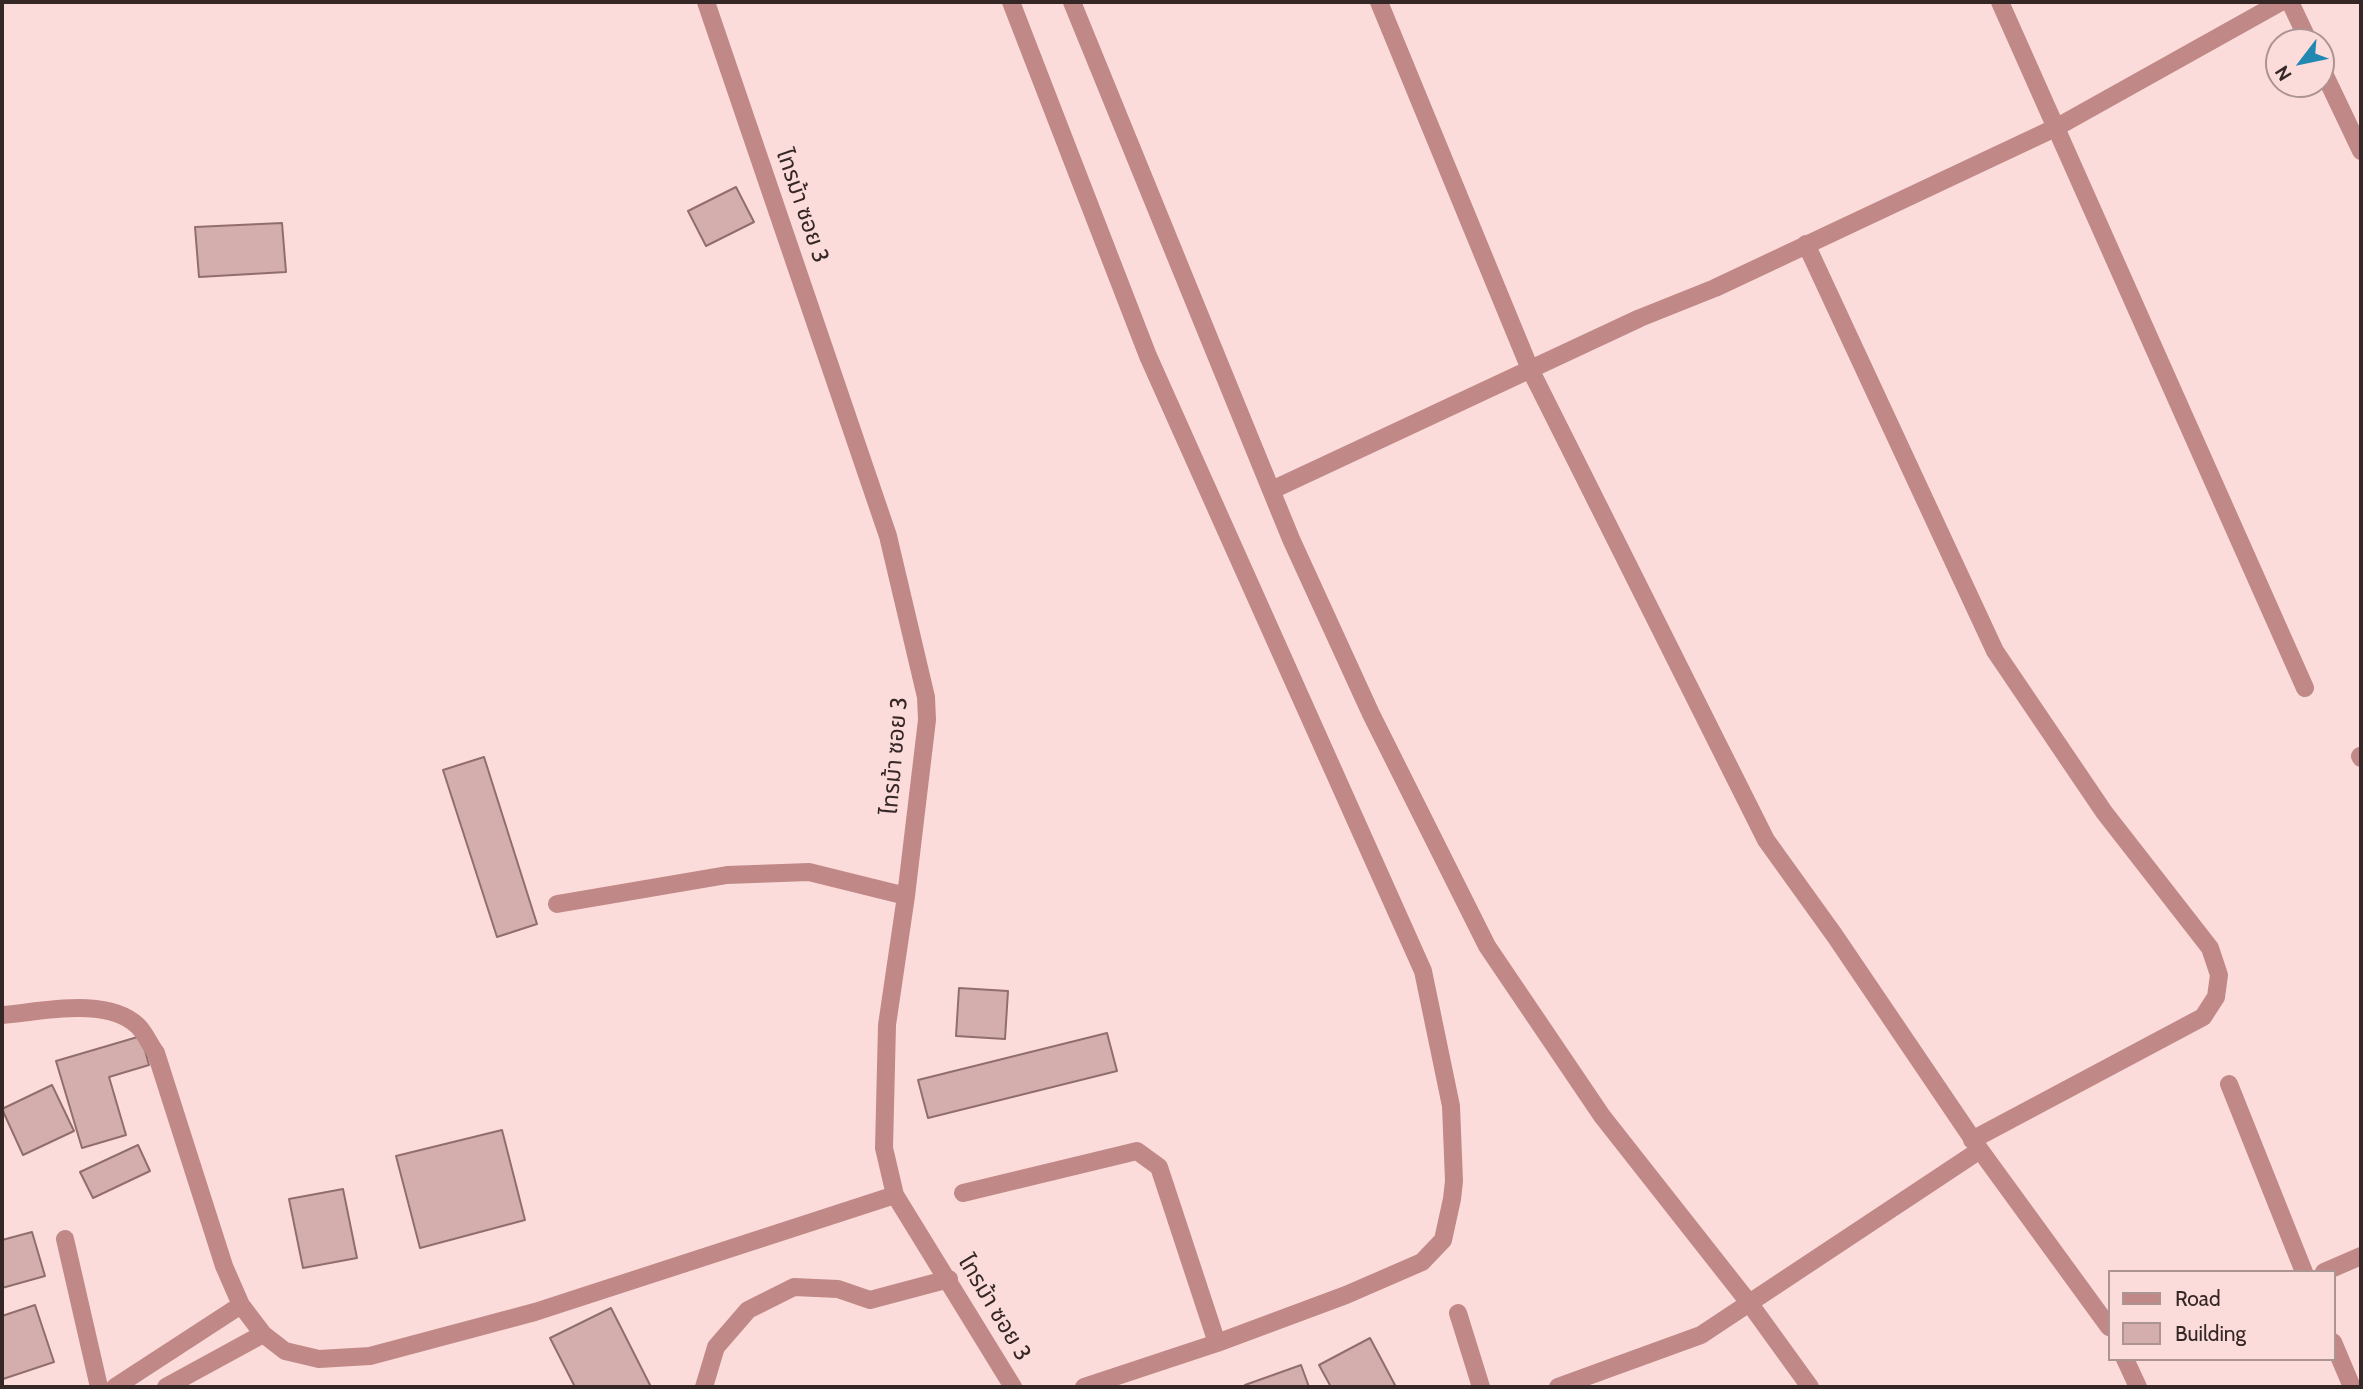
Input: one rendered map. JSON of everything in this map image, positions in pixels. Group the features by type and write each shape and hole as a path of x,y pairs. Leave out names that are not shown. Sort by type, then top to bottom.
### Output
{"street":[{"name":"ไทรม้า ซอย 3","path":"706,2 888,536 926,697 927,720 906,897 887,1025 884,1148 895,1195 1013,1387"},
{"path":"1011,2 1148,356 1423,971 1451,1106 1454,1181 1443,1240 1422,1262 1346,1295 1084,1387"},
{"path":"1072,2 1291,539 1371,714 1487,946 1602,1116 1750,1304 1810,1387"},
{"path":"1378,2 1530,369 1766,840 1835,936 1976,1145 2108,1326"},
{"path":"2000,2 2305,688"},
{"path":"1272,490 1640,318 1715,288 2057,127 2281,2"},
{"path":"2290,2 2302,28"},
{"path":"2335,96 2361,151"},
{"path":"1558,1387 1701,1335 1750,1304 1976,1145 2203,1017 2216,997 2219,975 2210,948 2104,812 1995,652 1806,244"},
{"path":"557,904 727,875 809,872 906,897"},
{"path":"2,1015 109,1009 138,1026 156,1053 224,1266 241,1305 263,1335 285,1351 319,1359 370,1356 536,1312 895,1195"},
{"path":"2229,1084 2303,1270"},
{"path":"963,1193 1137,1151 1159,1167 1217,1342"},
{"path":"65,1239 99,1387"},
{"path":"2329,1270 2361,1256"},
{"path":"704,1387 716,1347 748,1310 794,1287 838,1289 870,1300 949,1279"},
{"path":"115,1387 241,1305"},
{"path":"1458,1313 1481,1387"},
{"path":"166,1387 263,1335"},
{"path":"2335,1347 2352,1387"},
{"path":"2126,1361 2138,1387"}],"building":[{"path":"736,187 754,222 706,246 688,211"},
{"path":"282,223 286,272 199,277 195,227"},
{"path":"484,757 537,924 497,937 443,770"},
{"path":"959,988 1008,991 1005,1039 956,1036"},
{"path":"1107,1033 1117,1071 928,1118 918,1080"},
{"path":"141,1036 149,1065 109,1077 126,1135 82,1148 56,1061"},
{"path":"52,1085 74,1131 23,1155 2,1109"},
{"path":"502,1130 525,1220 420,1248 396,1156"},
{"path":"138,1145 150,1171 93,1198 80,1172"},
{"path":"343,1189 357,1258 303,1268 289,1199"},
{"path":"32,1232 45,1276 2,1288 2,1240"},
{"path":"35,1305 54,1362 3,1379 2,1316"},
{"path":"611,1308 651,1387 575,1387 550,1338"},
{"path":"1370,1338 1396,1387 1331,1387 1319,1365"},
{"path":"1301,1365 1309,1387 1245,1385"}]}
